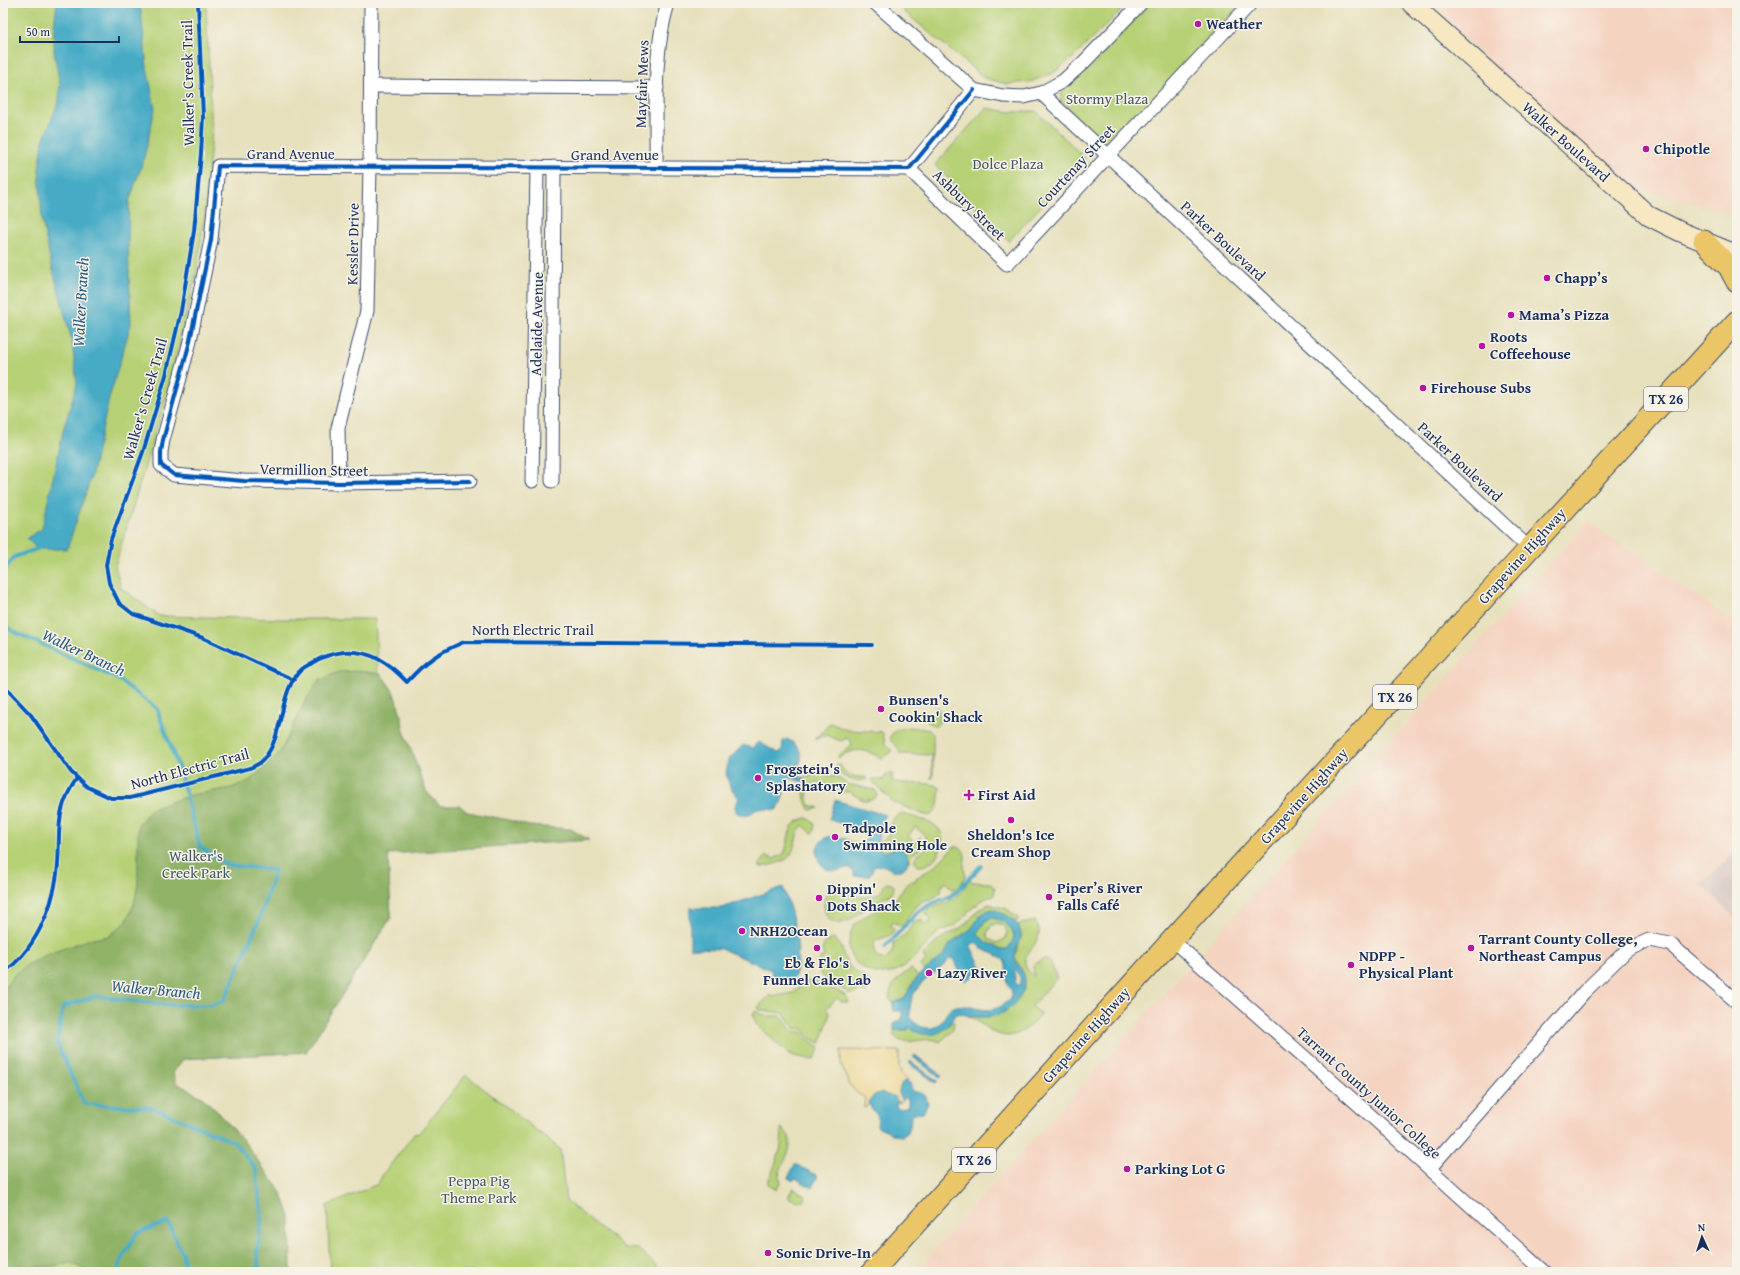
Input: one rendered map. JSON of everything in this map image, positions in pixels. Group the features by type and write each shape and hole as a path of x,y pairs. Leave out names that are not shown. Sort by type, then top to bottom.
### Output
{"main road":[{"path":"1704,241 1729,267 1737,282"},
{"name":"Grapevine Highway","path":"872,1272 1172,940 1530,549 1737,320"}],"street":[{"name":"Kessler Drive","path":"339,483 338,428 367,311 371,3"},
{"name":"Mayfair Mews","path":"656,168 658,52 662,25 668,3"},
{"path":"874,3 974,90 1003,96 1024,97 1041,93 1063,81 1084,62 1141,3"},
{"name":"Courtenay Street","path":"1007,264 1250,3"},
{"name":"Walker Boulevard","path":"1412,3 1649,216 1737,255"},
{"path":"371,86 657,88"},
{"path":"909,169 974,90"},
{"name":"Parker Boulevard","path":"1041,93 1530,549"},
{"name":"Grand Avenue","path":"161,465 160,452 189,345 211,240 218,166 909,169"},
{"name":"Adelaide Avenue","path":"532,481 537,167"},
{"name":"Adelaide Avenue","path":"552,481 554,167"},
{"name":"Ashbury Street","path":"909,169 1007,264"},
{"name":"Vermillion Street","path":"161,465 174,475 244,481 339,483 470,481"},
{"name":"Tarrant County Junior College","path":"1172,940 1430,1168 1544,1272"},
{"path":"1430,1168 1584,992 1627,950 1648,940 1670,944 1737,1002"}],"shaded area":[{"path":"1429,3 1737,3 1737,213 1640,190 1515,87"},
{"name":"Tarrant County College, Northeast Campus","path":"1588,521 1737,624 1737,1272 915,1272"},
{"path":"1737,850 1737,920 1701,884"}],"green space":[{"name":"Walker's Creek Park","path":"3,3 206,3 212,132 204,221 196,274 169,387 115,566 121,588 159,616 282,619 375,619 391,917 306,1052 72,1065 89,1272 3,1272"},
{"path":"894,3 1128,3 1076,55 1053,73 1030,82 1007,84 984,78"},
{"name":"Stormy Plaza","path":"1150,3 1242,3 1113,143 1108,144 1102,142 1061,102 1061,93 1066,86 1090,68"},
{"name":"Dolce Plaza","path":"986,108 1010,112 1036,111 1085,158 1009,241 935,165"},
{"path":"360,671 381,674 393,691 400,711 404,731 426,791 440,806 460,806 467,812 509,820 529,826 571,829 589,840 388,854 391,917 306,1052 183,1059 173,1073 176,1083 202,1097 221,1115 243,1140 282,1194 290,1217 291,1272 89,1272 71,1263 53,1266 3,1269 3,1159 5,1153 3,1125 3,991 13,976 30,963 48,954 88,940 109,936 126,922 134,904 138,884 138,825 151,809 191,795 231,788 249,781 280,752 307,698 319,680 339,672"},
{"path":"937,707 939,710 939,723 936,726 928,722 928,720 933,718 934,710"},
{"path":"830,723 847,730 882,732 885,744 892,751 882,758 869,752 856,750 846,753 839,758 838,756 842,752 852,746 850,740 847,738 841,741 826,735 815,740 814,739 820,735"},
{"path":"911,727 929,730 933,734 933,778 932,755 900,754 899,749 891,741 890,736 897,730"},
{"path":"837,764 840,764 844,771 850,775 866,777 867,779 858,781 843,776 838,769"},
{"path":"892,773 892,781 930,784 940,788 936,811 933,814 925,815 893,802 872,781 873,779 883,780 887,774"},
{"path":"820,774 835,776 849,785 872,789 876,791 877,795 874,799 865,801 849,792 831,791 825,783 816,782 809,789 807,795 810,805 819,808 810,810 804,798 807,785 804,782 805,777"},
{"path":"899,814 904,814 934,824 941,832 942,846 935,858 930,863 918,866 914,860 917,855 925,850 927,842 923,834 915,827 908,836 915,843 920,837 921,846 919,850 912,854 909,862 901,849 898,848 883,851 876,845 876,841 882,841 889,834 891,823"},
{"path":"807,818 815,825 814,830 812,833 803,825 800,828 790,856 787,859 762,867 759,866 766,856 774,859 784,854 792,827 800,820"},
{"path":"957,846 964,852 965,855 964,868 966,875 959,888 952,889 946,882 941,887 941,893 933,898 922,901 909,915 905,924 902,926 892,922 891,926 894,929 893,932 886,937 875,941 874,950 877,958 886,960 893,951 893,943 900,939 910,929 913,922 922,919 922,923 925,924 931,921 931,918 925,913 931,906 937,906 948,902 962,890 969,880 973,882 990,883 995,888 994,895 984,899 967,912 967,914 956,925 941,930 918,954 900,969 891,973 880,974 869,971 859,965 851,956 849,949 852,929 858,921 892,902 910,881 915,881 916,878 934,867 953,848"},
{"path":"886,883 894,886 893,892 865,908 848,921 835,923 827,916 824,904 827,892 831,888 855,896 868,897 879,893"},
{"path":"989,904 1007,909 1018,918 1018,920 1015,922 998,911 980,916 971,929 956,939 944,955 925,971 920,967 926,960 923,956 924,954 940,939 967,923 978,910"},
{"path":"992,918 1004,922 1010,927 1014,938 1008,949 1001,949 995,945 989,944 976,934 985,921","holes":["998,923 1004,926 1007,932 1006,938 997,943 989,939 987,933 992,925"]},
{"path":"1035,921 1039,929 1038,936 1027,955 1025,962 1027,969 1034,976 1033,966 1039,962 1047,960 1052,965 1057,978 1032,1006 1041,1014 1033,1023 1017,1034 1011,1036 998,1034 968,1016 983,1017 997,1015 1010,1008 1020,997 1025,982 1023,973 1015,956 1021,937 1018,926"},
{"path":"834,939 840,944 847,963 871,983 866,993 860,991 850,994 828,980 820,971 819,965 821,957 825,956 822,952 823,947 827,942"},
{"path":"911,969 918,976 905,998 893,1003 889,998 894,984"},
{"path":"812,980 846,996 849,1002 841,1002 837,998 826,1009 830,1014 820,1043 808,1037 803,1029 794,1028 783,1013 760,1010 758,1007 770,995 772,997 793,993 805,983"},
{"path":"755,1011 766,1016 781,1016 792,1031 802,1032 807,1039 820,1047 815,1058 813,1060 791,1055 786,1052 756,1024 753,1015"},
{"path":"952,1021 954,1022 953,1030 940,1042 928,1040 910,1042 899,1040 894,1036 894,1030 908,1030 908,1026 918,1032 931,1034 943,1030"},
{"name":"Peppa Pig Theme Park","path":"466,1075 560,1149 566,1201 625,1248 638,1249 663,1272 330,1272 327,1206 378,1184 383,1174 415,1133 418,1134"},
{"path":"781,1128 788,1135 790,1142 787,1156 780,1170 779,1177 781,1182 776,1190 768,1184 777,1161 782,1135"},
{"path":"793,1188 806,1196 803,1201 796,1201 788,1197"}],"sand":[{"path":"841,1050 899,1051 899,1067 902,1076 907,1078 908,1081 904,1081 899,1094 903,1100 899,1103 894,1096 890,1096 882,1098 864,1107 865,1098 856,1092 849,1084 841,1065"}],"water":[{"path":"57,3 140,3 147,67 155,109 144,158 129,202 128,243 131,324 109,399 91,478 67,549 37,549 27,538 42,529 64,427 77,384 72,341 50,259 42,220 39,170 43,141 59,101 60,85 54,52 54,26"},
{"name":"Frogstein's Splashatory","path":"787,739 799,749 801,757 799,766 796,770 797,774 805,779 804,782 789,778 785,786 781,803 776,810 759,809 748,816 736,812 735,806 739,798 730,787 726,773 729,759 743,745 753,748 759,742 778,753 782,750 783,741"},
{"name":"Tadpole Swimming Hole","path":"835,800 885,815 876,845 881,851 884,852 897,848 903,850 908,859 908,862 904,868 897,871 885,866 878,866 874,867 869,876 854,876 854,872 849,868 834,871 826,869 817,857 818,846 824,839 831,836 837,836 858,844 862,843 866,839 866,833 863,829 829,820"},
{"name":"NRH2Ocean","path":"783,887 793,918 798,951 796,973 791,981 779,981 772,975 771,970 722,949 690,948 690,908 722,908"},
{"name":"Lazy River","path":"992,909 1012,919 1019,927 1021,932 1021,937 1015,955 1016,961 1025,977 1024,988 1020,997 1012,1006 999,1015 975,1017 958,1013 948,1026 939,1033 928,1035 923,1034 912,1030 908,1026 908,1030 894,1030 894,1024 902,1019 902,1011 893,1011 893,1003 905,999 909,989 918,976 944,955 950,944 971,929 980,916","holes":["992,918 1000,920 1010,927 1014,938 1008,949 1001,949 995,945 989,944 977,934 985,921","973,943 976,944 1003,959 1006,966 1007,980 1012,992 1011,998 999,1007 986,1010 956,1006 949,1010 940,1024 932,1028 924,1028 917,1024 912,1020 910,1014 913,995 921,985 950,958 953,959 965,981 983,970 971,946","1016,971 1020,977 1021,983 1019,985 1016,984 1014,972"]},
{"path":"915,1055 942,1076 940,1078 913,1057"},
{"path":"910,1061 938,1081 936,1083 908,1063"},
{"path":"904,1081 910,1083 913,1092 924,1094 928,1104 923,1113 913,1114 911,1117 909,1130 903,1136 900,1136 884,1129 880,1129 877,1126 878,1116 872,1110 869,1102 874,1095 882,1092 887,1095 894,1096 899,1103 896,1103 897,1109 906,1108 908,1106 908,1099 905,1098 903,1100 898,1094 901,1084"},
{"path":"795,1164 818,1176 812,1188 795,1178 793,1181 788,1178"}],"waterway":[{"name":"Walker Branch","path":"3,571 14,557 42,546"},
{"name":"Walker Branch","path":"3,624 12,631 118,679 157,709 179,769 200,847 228,865 275,870 259,920 224,1001 210,1005 167,1005 96,996 63,1007 57,1043 84,1104 153,1108 234,1142 256,1169 262,1217 257,1252 259,1272"},
{"path":"885,947 918,912 956,892 981,866"},
{"name":"Walker Branch","path":"118,1272 122,1258 137,1233 168,1222 182,1253 186,1272"}],"cycle path":[{"name":"Walker's Creek Trail","path":"198,3 203,117 194,231 181,311 166,375 143,452 111,539 106,565 109,583 119,603 133,614 203,638 294,680"},
{"path":"470,481 339,483 244,481 174,475 161,465 163,440 189,345 211,240 218,166 909,169 974,90"},
{"name":"North Electric Trail","path":"3,685 31,715 71,772 87,787 111,798 130,798 250,768 260,763 270,750 275,739 285,701 294,678 304,667 323,657 335,653 353,652 371,656 393,669 407,682 432,658 464,642 872,645"},
{"path":"3,973 24,953 40,929 46,916 55,888 61,814 69,791 77,778"}],"place":[{"name":"Weather","path":"1198,24"},
{"name":"Chipotle","path":"1646,149"},
{"name":"Chapp’s","path":"1547,278"},
{"name":"Mama’s Pizza","path":"1511,315"},
{"name":"Roots Coffeehouse","path":"1482,346"},
{"name":"Firehouse Subs","path":"1423,388"},
{"name":"Bunsen's Cookin' Shack","path":"881,709"},
{"name":"Frogstein's Splashatory","path":"758,778"},
{"name":"First Aid","path":"969,795"},
{"name":"Sheldon's Ice Cream Shop","path":"1011,820"},
{"name":"Tadpole Swimming Hole","path":"835,837"},
{"name":"Piper’s River Falls Café","path":"1049,897"},
{"name":"Dippin' Dots Shack","path":"819,898"},
{"name":"NRH2Ocean","path":"742,931"},
{"name":"Eb & Flo's Funnel Cake Lab","path":"817,948"},
{"name":"Tarrant County College, Northeast Campus","path":"1471,948"},
{"name":"NDPP - Physical Plant","path":"1351,965"},
{"name":"Lazy River","path":"929,973"},
{"name":"Parking Lot G","path":"1127,1169"},
{"name":"Sonic Drive-In","path":"768,1253"}]}
